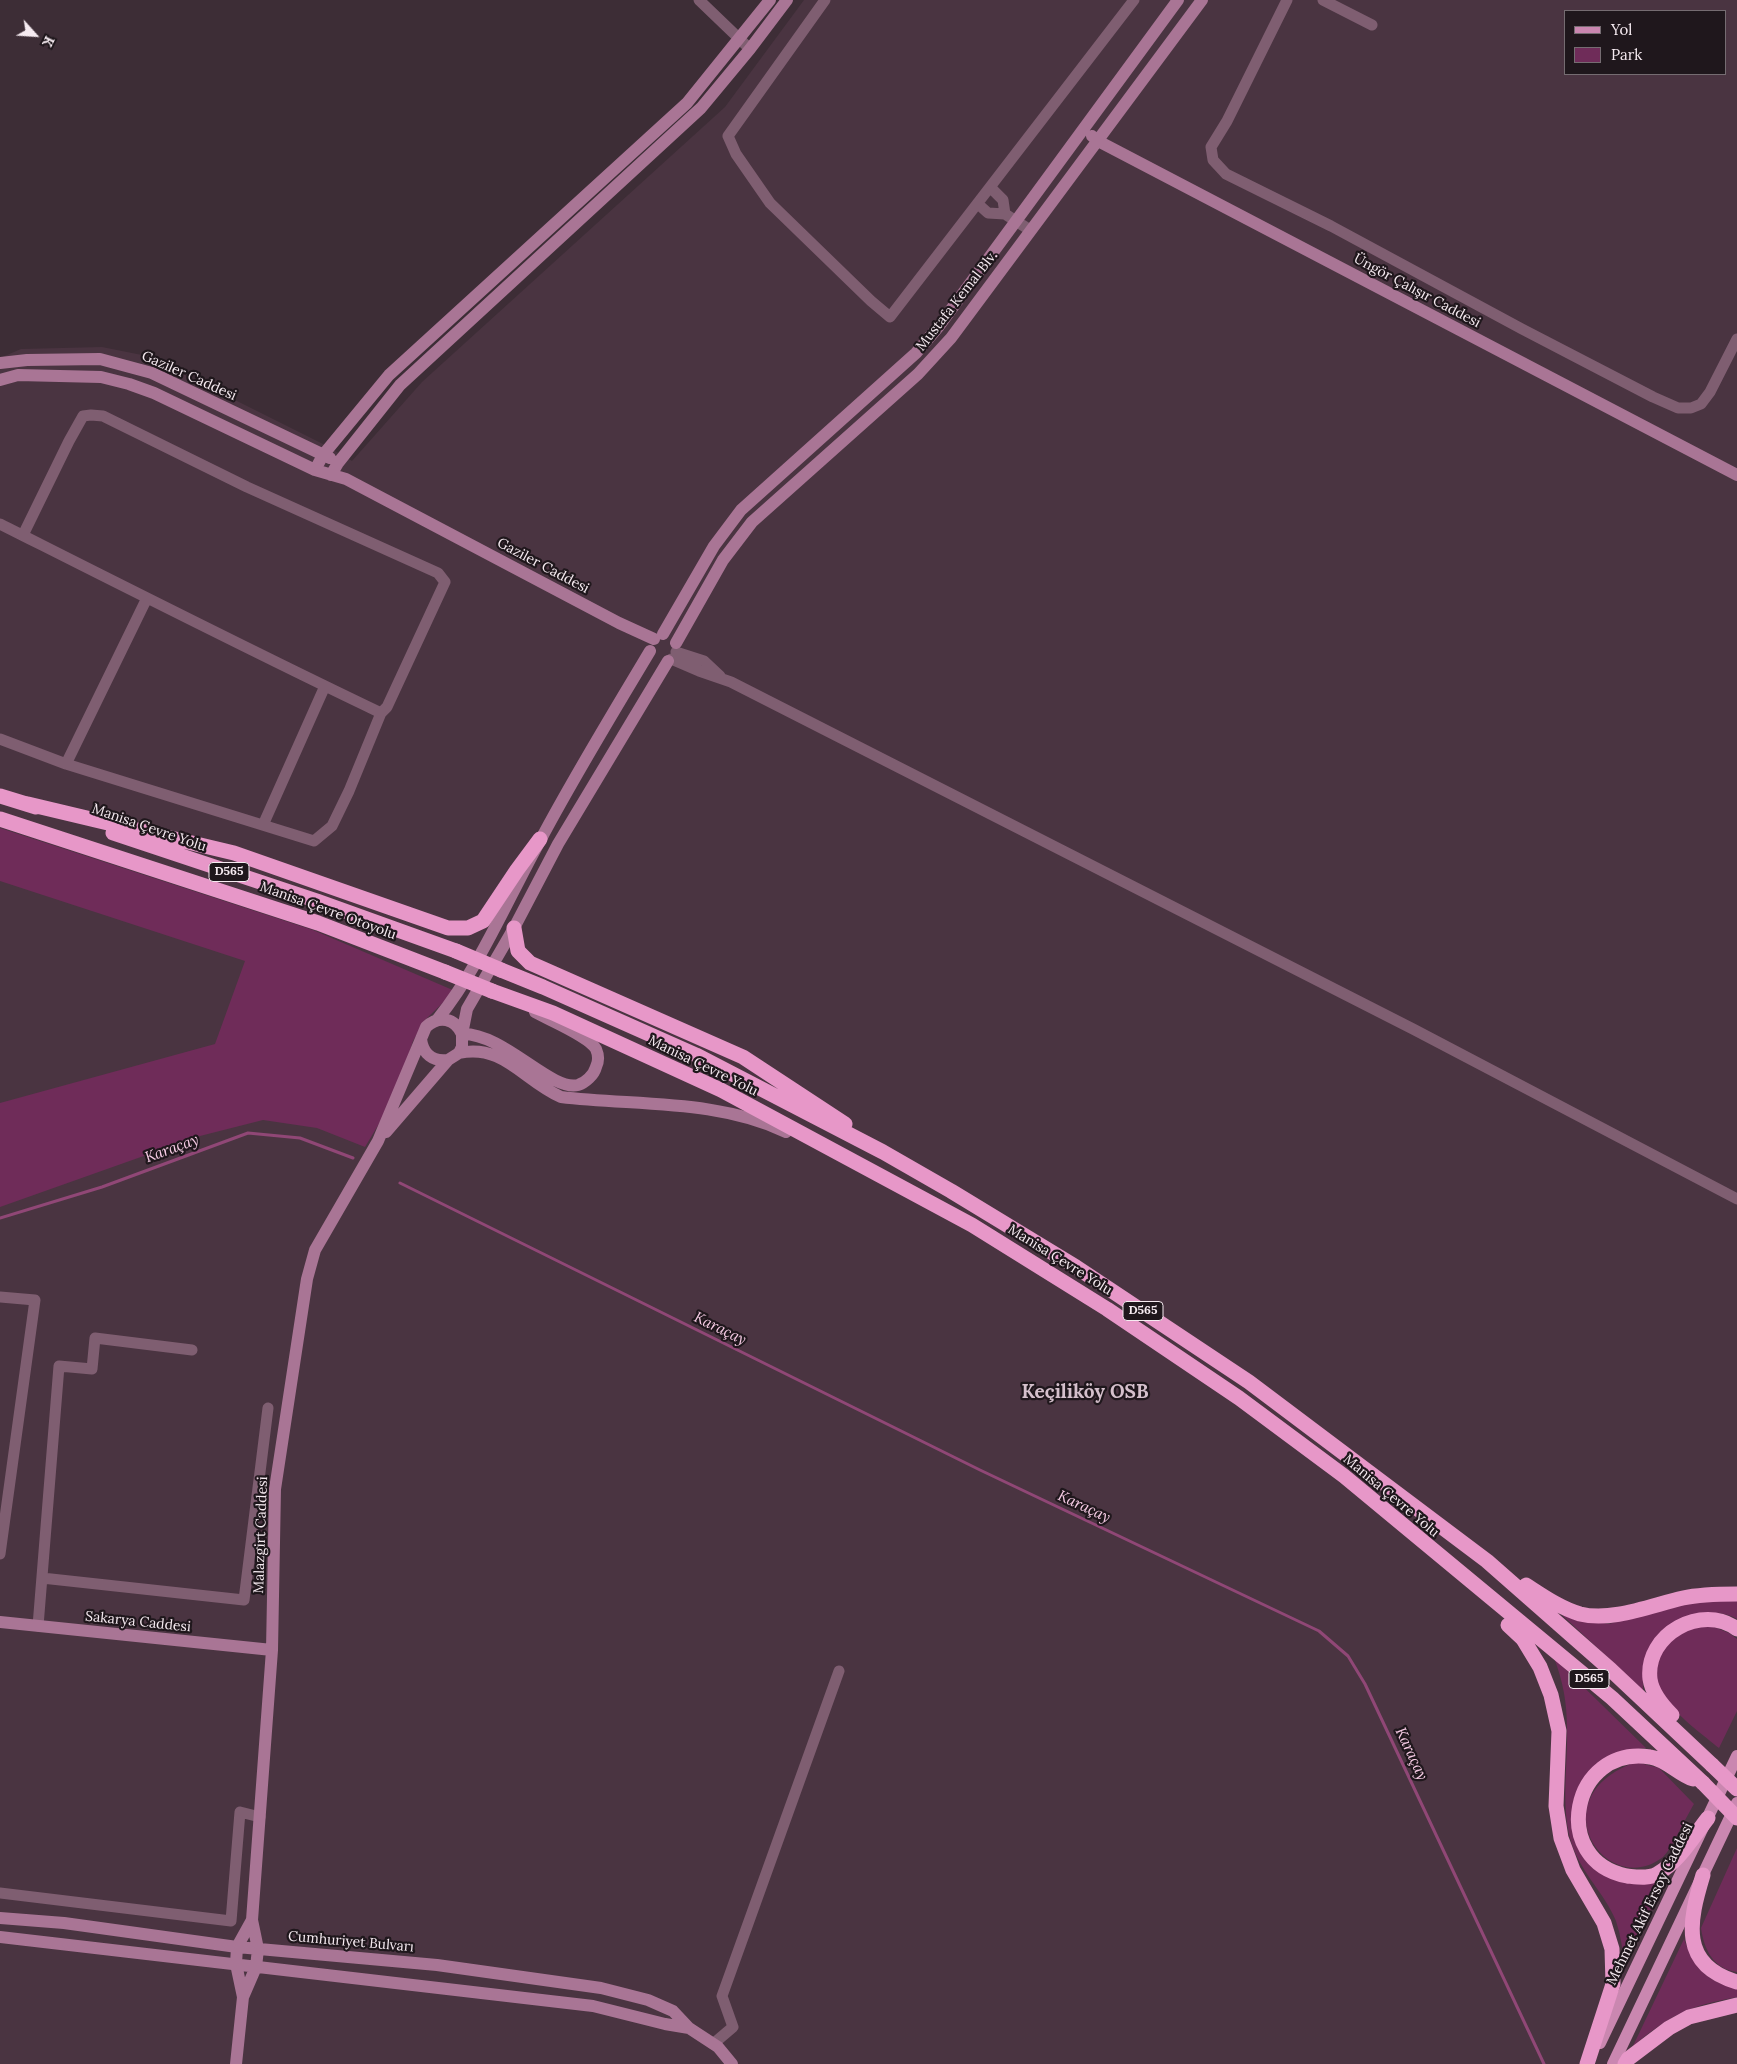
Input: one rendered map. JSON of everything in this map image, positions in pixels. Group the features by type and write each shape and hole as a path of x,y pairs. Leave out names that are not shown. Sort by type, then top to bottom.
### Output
{"highway":[{"name":"Manisa Çevre Yolu","path":"0,796 317,901 456,951 544,987 696,1055 883,1152 951,1190 1076,1267 1249,1382 1487,1561 1611,1670 1712,1765"},
{"path":"28,804 234,853 448,928 468,928 483,921 540,839"},
{"name":"Manisa Çevre Otoyolu","path":"0,819 318,923 445,972"},
{"path":"514,928 518,951 530,963 743,1057 835,1116 883,1152"},
{"name":"Manisa Çevre Yolu","path":"445,972 553,1013 720,1090 972,1225 1107,1309 1230,1392 1344,1476 1469,1582 1612,1698 1703,1783"},
{"path":"1487,1561 1504,1569 1553,1603 1582,1614 1604,1615 1644,1609 1683,1598 1712,1594 1737,1594"},
{"path":"1469,1582 1492,1610 1523,1639 1540,1667 1551,1695 1559,1731 1556,1806 1561,1838 1572,1870 1604,1923 1612,1949 1613,1984 1588,2064"},
{"path":"1712,1765 1699,1744 1660,1703 1650,1680 1650,1664 1666,1635 1682,1624 1699,1620 1715,1620 1730,1624 1737,1629"},
{"path":"1703,1783 1682,1776 1665,1763 1650,1757 1629,1757 1609,1763 1594,1775 1582,1794 1578,1816 1580,1837 1589,1853 1604,1866 1621,1874 1638,1878 1655,1875 1671,1864 1708,1818"},
{"name":"D565","path":"1712,1765 1737,1789"},
{"name":"D565","path":"1703,1783 1737,1818"},
{"path":"1703,1875 1694,1906 1691,1925 1694,1946 1701,1959 1712,1970 1726,1979 1737,1982"},
{"path":"1624,2064 1669,2028 1689,2017 1737,2005"}],"main road":[{"name":"Mehmet Akif Ersoy Caddesi","path":"1588,2064 1737,1756"},
{"path":"1613,2064 1737,1802"}],"street":[{"path":"699,0 750,49"},
{"path":"315,470 323,455 389,376 687,103 770,0"},
{"path":"332,475 338,462 400,385 701,108 750,49 787,0"},
{"path":"825,0 728,136 736,154 770,203 890,317 1134,0"},
{"name":"Mustafa Kemal Blv.","path":"437,1020 457,995 488,943 540,839 654,643 714,546 741,510 916,353 939,326 1010,217 1084,130 1178,0"},
{"name":"Mustafa Kemal Blv.","path":"462,1034 467,1009 514,928 558,844 673,654 723,560 752,522 933,358 951,338 1202,0"},
{"path":"1287,0 1227,121 1211,147 1213,160 1226,174 1331,226 1522,329 1678,408 1691,408 1701,404 1710,392 1737,340"},
{"path":"1323,0 1372,25"},
{"name":"Üngör Çalışır Caddesi","path":"1084,130 1098,141 1737,475"},
{"path":"990,188 1003,200 1010,217"},
{"path":"978,204 988,213 1010,217 1030,230"},
{"name":"Gaziler Caddesi","path":"0,363 26,360 100,359 126,364 152,373 338,462"},
{"name":"Gaziler Caddesi","path":"0,380 18,375 101,377 154,393 315,470 346,479 654,643"},
{"path":"0,739 66,764 314,841 332,826 349,791 381,713 387,707 436,606 445,582 438,573 247,486 103,416 83,416 68,441 23,536"},
{"path":"338,462 346,479"},
{"path":"0,524 381,713"},
{"path":"66,764 147,598"},
{"path":"673,654 659,661 652,656 654,643 670,636 673,654 699,671 721,677 1404,1025 1737,1199"},
{"path":"263,825 324,686"},
{"path":"462,1034 484,1037 504,1046 554,1080 567,1086 578,1085 589,1078 596,1070 599,1059 595,1048 584,1038 512,999"},
{"path":"378,1141 426,1026 443,1019 455,1023 462,1034 463,1040 459,1053"},
{"path":"421,1039 425,1052 429,1057 435,1060 448,1060"},
{"path":"378,1141 448,1060 459,1053 471,1050 487,1051 504,1059 546,1090 561,1097 709,1109 746,1116 865,1169"},
{"name":"Malazgirt Caddesi","path":"252,1920 272,1650 275,1489 308,1279 315,1250 378,1141"},
{"path":"0,1297 35,1300 0,1554"},
{"path":"38,1626 59,1366 92,1369 96,1338 192,1350"},
{"path":"42,1578 244,1600 268,1408"},
{"name":"Sakarya Caddesi","path":"0,1622 272,1650"},
{"path":"713,2044 733,2027 722,1996 839,1671"},
{"path":"0,1893 231,1921 240,1812 260,1817"},
{"name":"Cumhuriyet Bulvarı","path":"0,1918 64,1923 237,1947 437,1965 601,1988 648,2000 673,2011 689,2028 713,2044 732,2064"},
{"path":"243,1997 236,1964 237,1947 252,1920"},
{"path":"236,2064 243,1997 256,1967 258,1949 252,1920"},
{"name":"Cumhuriyet Bulvarı","path":"0,1937 593,2006 689,2028"},
{"path":"434,1987 437,1965"}],"shaded area":[{"path":"804,0 1737,0 1737,2064 0,2064 0,358 21,349 102,347 147,356 323,444 352,461 422,382 725,107"}],"green space":[{"path":"0,828 313,930 455,991 425,1020 413,1041 395,1097 365,1147 317,1128 263,1120 200,1136 0,1207 0,1103 215,1044 245,961 0,881"},
{"path":"1737,1600 1737,1619 1725,1614 1707,1613 1688,1617 1675,1622 1665,1629 1650,1648 1646,1661 1643,1690 1562,1615 1609,1624 1681,1602"},
{"path":"1709,1625 1729,1633 1737,1639 1737,1711 1719,1748 1695,1729 1670,1705 1661,1692 1656,1678 1656,1664 1663,1649 1673,1638 1688,1628"},
{"path":"1554,1658 1646,1748 1625,1751 1607,1757 1600,1762 1586,1776 1573,1805 1574,1822 1583,1853 1648,1882 1666,1878 1624,1966 1616,1921 1579,1860 1567,1825 1565,1798 1566,1710 1564,1692"},
{"path":"1636,1762 1659,1768 1694,1804 1663,1857 1641,1867 1621,1866 1603,1856 1591,1839 1586,1819 1590,1798 1606,1778"},
{"path":"1737,1848 1737,1972 1722,1967 1711,1957 1701,1928"},
{"path":"1684,1939 1697,1966 1717,1982 1737,1988 1737,1997 1706,2004 1681,2013 1633,2046"}],"waterway":[{"name":"Karaçay","path":"0,1218 102,1187 248,1133 300,1138 353,1158"},
{"name":"Karaçay","path":"400,1183 980,1470 1319,1631 1348,1656 1365,1684 1544,2064"}],"district":[{"name":"Keçiliköy OSB","path":"1085,1393"}]}
